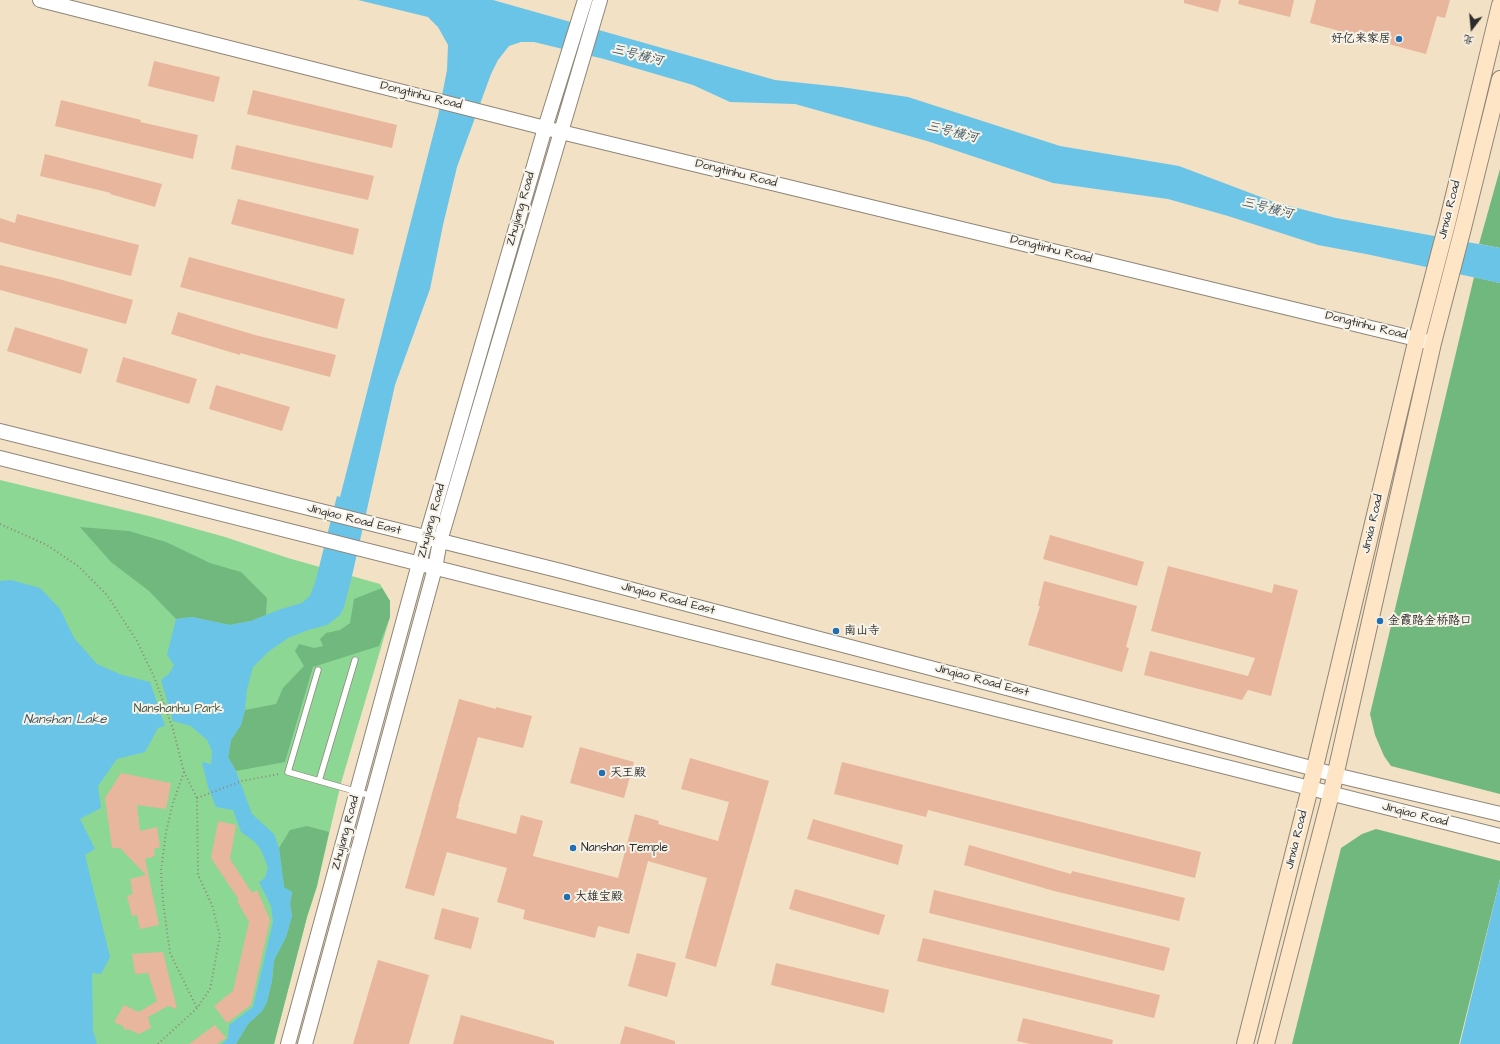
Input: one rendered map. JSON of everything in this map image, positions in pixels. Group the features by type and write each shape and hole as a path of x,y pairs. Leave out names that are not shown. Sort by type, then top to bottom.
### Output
{"main road":[{"name":"Jinxia Road","path":"1245,1044 1315,769 1417,338 1447,224 1500,5"},
{"name":"Jinxia Road","path":"1266,1044 1331,794 1433,343 1500,79"}],"street":[{"name":"Dongtinhu Road","path":"40,0 544,128 1433,343"},
{"name":"Zhujiang Road","path":"288,1044 426,538 544,128 583,6"},
{"name":"Zhujiang Road","path":"305,1044 435,568 440,541 598,7"},
{"name":"Jinqiao Road East","path":"0,431 568,573 1335,775"},
{"name":"Jinqiao Road East","path":"0,458 1331,794"},
{"name":"Jinqiao Road","path":"1335,775 1500,814"},
{"name":"Jinqiao Road","path":"1331,794 1500,836"}],"lane":[{"path":"319,781 355,660"},
{"path":"318,670 288,772 372,796"}],"path":[{"path":"0,524 47,545 78,566 107,594 137,641 155,679 173,729 184,772 197,798 198,875 212,904 220,936 210,989 197,1008 158,1044"},
{"path":"184,772 173,803 166,832 161,871 163,902 170,953 197,1008"},
{"path":"197,798 242,781 288,772"}],"green space":[{"path":"1500,169 1500,248 1479,244"},
{"path":"1474,277 1500,283 1500,794 1391,766 1384,756 1375,735 1370,714"},
{"name":"Nanshanhu Park","path":"0,480 153,517 380,584 390,601 390,617 341,783 317,886 307,917 274,1044 0,1044"},
{"path":"80,527 129,531 166,542 210,563 241,572 267,598 266,615 251,621 230,625 192,617 176,619 149,591 111,562"},
{"path":"382,588 390,601 390,617 379,646 313,667 285,762 236,771 228,757 231,740 241,725 245,710 276,704 283,688 304,666 295,651 299,644 314,648 323,646 320,639 326,633 340,630 350,623 354,599"},
{"path":"307,826 329,832 317,886 307,917 274,1044 236,1044 248,1024 262,1011 267,1002 272,980 274,960 286,937 292,916 290,904 292,892 284,888 279,848 290,830"},
{"path":"1376,829 1500,861 1500,879 1459,1044 1292,1044 1341,848 1362,834"}],"water":[{"name":"三号横河","path":"358,0 493,0 775,80 841,87 908,97 1060,146 1179,166 1274,202 1336,218 1500,248 1500,283 1318,245 1228,216 1168,199 1053,183 927,141 795,104 730,102 693,85 604,59 534,42 521,42 509,46 498,60 491,74 457,167 430,289 395,385 344,607 340,615 327,625 308,630 288,638 268,652 253,667 247,689 245,710 241,725 231,740 228,757 236,771 252,814 274,834 279,848 284,887 292,892 290,904 292,916 286,937 274,960 272,980 267,1002 262,1011 248,1024 236,1044 222,1044 228,1038 229,1025 253,1007 273,922 271,906 259,882 265,878 268,867 261,850 255,842 241,832 233,810 216,807 208,787 202,762 211,764 212,751 207,740 191,726 173,721 161,680 169,674 174,665 167,655 176,619 192,617 230,625 251,621 281,609 302,603 310,596 315,583 337,496 340,497 438,116 447,70 448,45 438,27 428,17"},
{"name":"Nanshan Lake","path":"11,580 40,588 60,609 74,638 97,664 122,675 150,682 165,726 158,728 145,752 117,759 98,786 101,808 80,819 95,849 85,855 110,957 101,974 92,973 93,1031 97,1044 0,1044 0,581"},
{"path":"1500,879 1500,1044 1460,1044"}],"building":[{"path":"1184,0 1221,0 1218,12 1184,3"},
{"path":"1239,0 1294,0 1290,17 1238,4"},
{"name":"好亿来家居","path":"1316,0 1450,0 1445,18 1437,16 1426,54 1310,23"},
{"path":"154,61 220,77 214,102 148,86"},
{"path":"253,90 397,125 392,148 247,114"},
{"path":"61,100 141,120 140,122 198,135 193,159 55,126"},
{"path":"236,145 374,176 368,200 231,169"},
{"path":"45,154 162,184 155,207 110,194 111,193 40,176"},
{"path":"238,199 359,229 353,255 231,224"},
{"path":"17,214 139,245 131,276 0,242 0,218 15,223"},
{"path":"189,257 345,299 337,329 180,287"},
{"path":"0,265 59,279 133,300 126,324 0,290"},
{"path":"178,312 255,335 336,355 330,377 240,353 240,355 171,334"},
{"path":"15,327 88,349 81,374 7,351"},
{"path":"123,357 197,379 189,404 116,382"},
{"path":"216,385 290,407 282,431 209,409"},
{"path":"1050,535 1144,562 1137,586 1043,559"},
{"path":"1168,566 1272,593 1274,584 1298,590 1271,696 1248,690 1242,700 1144,675 1150,651 1248,676 1255,658 1151,631"},
{"path":"1044,581 1137,606 1126,647 1129,648 1122,672 1028,645 1040,606 1038,606"},
{"path":"459,699 496,709 496,707 532,716 523,748 478,737 456,818 516,834 521,815 543,821 533,856 618,878 635,814 659,821 658,824 718,841 729,802 681,789 690,758 769,781 716,967 685,958 707,878 648,861 629,934 598,926 595,938 523,919 525,910 497,902 507,868 447,852 434,896 405,888"},
{"name":"天王殿","path":"580,747 634,762 624,798 570,783"},
{"path":"842,762 1201,852 1195,878 928,810 926,817 834,794"},
{"path":"121,773 171,783 166,809 137,805 140,831 157,827 160,847 154,849 155,856 145,859 159,925 140,929 137,915 132,916 127,896 133,894 130,879 146,875 120,848 112,848 105,798"},
{"path":"813,819 903,845 898,865 807,839"},
{"path":"218,821 236,825 230,859 252,893 257,890 270,920 251,1005 227,1023 214,1006 233,991 249,922 237,901 239,900 211,858"},
{"path":"969,845 1071,874 1072,871 1185,898 1179,921 1054,891 964,865"},
{"path":"795,889 885,915 879,935 789,909"},
{"path":"934,890 1170,948 1164,971 929,913"},
{"path":"442,908 479,918 471,949 434,939"},
{"path":"923,938 1160,995 1154,1018 917,961"},
{"path":"163,952 177,1009 168,1006 148,1017 151,1028 139,1034 128,1029 125,1030 123,1026 114,1022 124,1005 139,1012 157,1001 148,973 135,974 132,954"},
{"path":"637,953 676,963 667,997 628,986"},
{"path":"378,960 429,975 409,1044 353,1044"},
{"path":"776,963 889,990 884,1013 771,985"},
{"path":"461,1015 554,1041 554,1044 453,1044"},
{"path":"1023,1018 1113,1040 1112,1044 1030,1044 1017,1041"},
{"path":"215,1025 226,1038 217,1044 189,1044"},
{"path":"625,1026 675,1041 675,1044 620,1044"}],"place":[{"name":"好亿来家居","path":"1399,39"},
{"name":"金霞路金桥路口","path":"1380,621"},
{"name":"南山寺","path":"836,631"},
{"name":"天王殿","path":"602,773"},
{"name":"Nanshan Temple","path":"573,848"},
{"name":"大雄宝殿","path":"567,897"}]}
